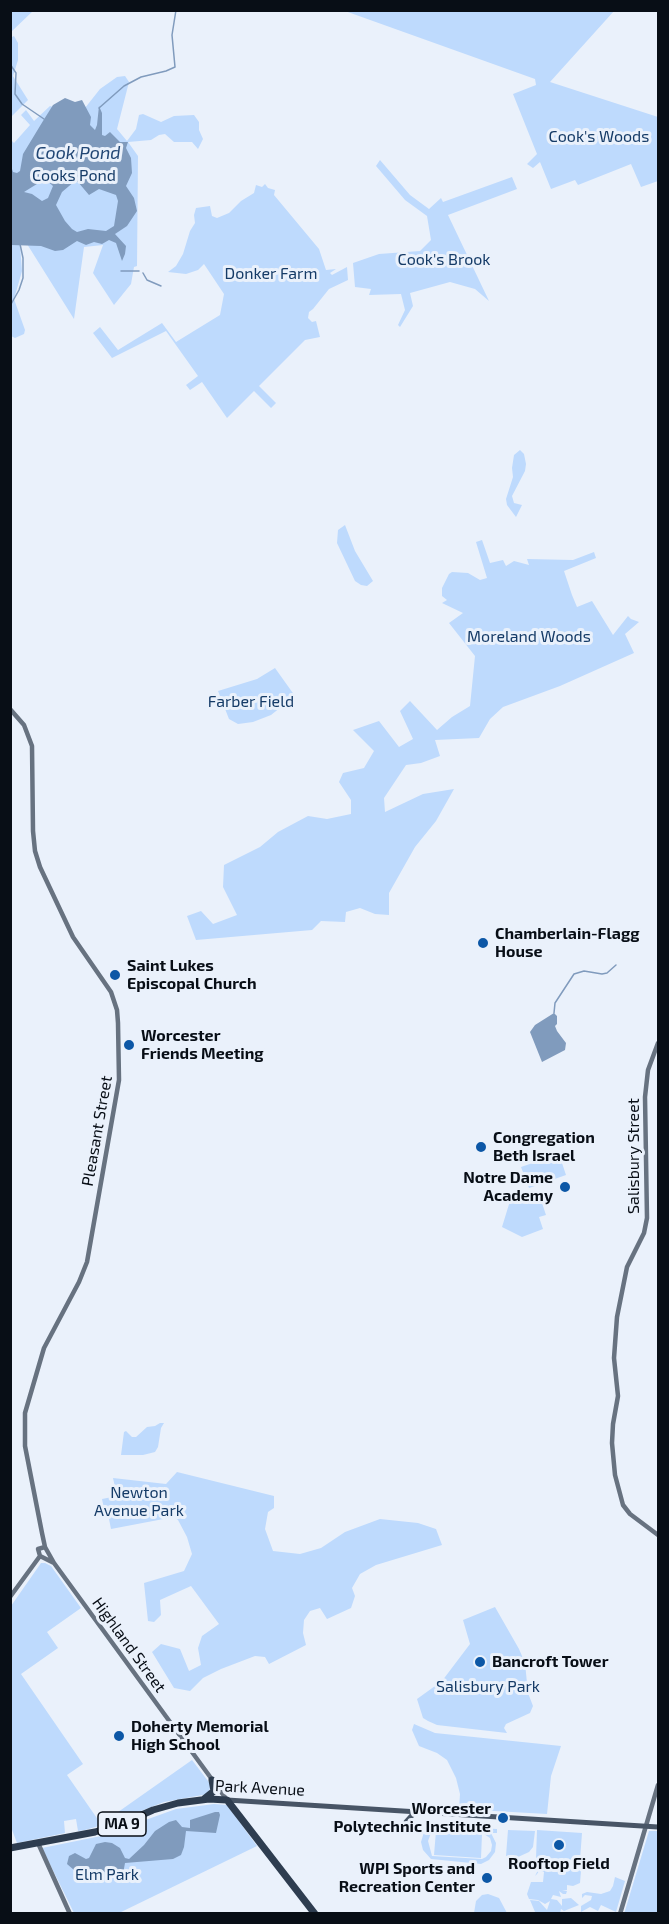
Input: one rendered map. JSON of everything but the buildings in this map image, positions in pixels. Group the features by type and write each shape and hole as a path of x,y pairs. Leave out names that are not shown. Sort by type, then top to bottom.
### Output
{"highway":[{"path":"204,1799 215,1790 212,1780"},
{"name":"Park Avenue","path":"10,1848 95,1832 117,1826 161,1807 204,1799 227,1800"},
{"name":"Highland Street","path":"227,1800 315,1914"}],"main road":[{"name":"Pleasant Street","path":"10,709 26,729 32,746 32,827 34,848 40,867 73,937 111,992 117,1010 118,1023 119,1082 87,1262 45,1346 25,1413 25,1446 45,1548"},
{"name":"Salisbury Street","path":"658,1043 648,1070 645,1097 647,1218 644,1233 627,1267 617,1317 614,1358 618,1396 612,1443 615,1475 623,1505 630,1514 658,1535"},
{"path":"42,1556 38,1550 45,1548"},
{"path":"10,1598 42,1556 45,1548"},
{"name":"Highland Street","path":"45,1548 227,1800"},
{"name":"Highland Street","path":"42,1556 54,1563"},
{"path":"620,1914 658,1785"},
{"name":"Park Avenue","path":"227,1800 658,1827"},
{"path":"406,1828 406,1822 415,1812"},
{"path":"38,1843 70,1914"}],"green space":[{"path":"11,10 33,10 33,11 11,32"},
{"name":"Cook's Woods","path":"345,11 614,11 550,82 658,117 658,181 641,187 631,164 578,185 575,180 551,189 540,162 533,168 527,164 537,154 513,94 536,85 535,79"},
{"path":"14,36 18,43 18,60 13,76 28,100 11,117 10,38"},
{"name":"Cooks Pond","path":"125,76 129,82 117,129 127,141 136,129 139,115 143,114 161,122 174,116 194,115 199,122 199,130 203,139 198,149 192,142 174,142 165,134 151,140 128,142 138,156 137,266 134,267 131,284 114,305 93,273 103,245 84,247 74,319 27,244 20,245 22,271 14,299 25,330 24,334 15,338 11,336 11,140 14,143 30,125 21,115 26,110 34,121 50,106 66,111 85,108 100,89 117,77"},
{"name":"Cook's Brook","path":"380,160 410,195 429,209 441,198 443,202 512,177 517,189 448,215 489,301 475,289 450,282 410,293 413,306 400,327 398,325 405,310 401,294 369,295 371,289 355,287 353,263 379,254 420,251 431,240 427,216 405,200 376,166"},
{"name":"Donker Farm","path":"265,184 268,188 275,190 274,195 319,249 326,270 336,269 330,273 332,275 347,267 348,280 329,289 309,312 308,318 312,322 316,321 320,337 305,340 259,386 276,403 271,408 254,391 227,418 202,382 190,390 186,385 198,376 166,331 112,358 93,333 100,327 118,350 162,323 176,342 220,315 224,294 204,264 198,270 186,274 168,272 176,266 183,254 195,223 196,208 210,206 212,216 217,218 229,213 241,201 254,193 256,185 262,187"},
{"path":"520,450 524,454 526,464 525,471 512,496 514,503 522,505 516,517 507,505 506,499 513,477 514,455"},
{"path":"345,525 355,551 373,581 367,586 355,581 337,543 338,530"},
{"name":"Moreland Woods","path":"482,540 490,563 503,560 506,566 514,561 529,565 527,559 573,560 594,552 596,558 564,571 572,595 577,607 592,601 613,635 628,616 639,622 625,634 634,653 560,686 503,707 490,719 479,738 435,740 440,756 421,763 406,765 384,798 385,812 423,794 454,789 436,821 415,847 389,893 389,915 375,914 360,908 346,912 345,922 321,921 312,930 196,940 187,916 201,911 213,924 237,915 223,887 224,865 260,847 278,832 308,816 327,819 351,814 351,800 339,782 343,773 364,768 374,751 353,730 379,721 399,747 413,739 400,711 410,701 437,730 470,706 475,656 449,623 463,613 442,603 447,600 442,596 442,588 452,572 468,573 480,580 487,578 476,542"},
{"name":"Farber Field","path":"275,668 295,696 271,715 253,722 238,724 229,719 218,691 257,679"},
{"path":"559,1154 566,1175 529,1188 521,1167"},
{"path":"529,1192 540,1197 546,1215 539,1217 543,1229 522,1237 502,1227 510,1201"},
{"path":"164,1423 155,1452 143,1455 121,1455 124,1432 136,1437 147,1427"},
{"name":"Newton Avenue Park","path":"177,1472 274,1496 274,1508 268,1512 265,1529 273,1551 300,1554 321,1548 345,1532 380,1519 418,1523 436,1529 442,1545 376,1565 360,1574 352,1588 355,1596 351,1608 327,1619 320,1608 310,1611 304,1620 303,1633 306,1645 269,1664 265,1657 255,1656 221,1669 203,1678 190,1691 174,1688 152,1652 161,1644 180,1649 189,1671 201,1665 198,1648 202,1636 219,1624 191,1586 160,1600 161,1615 154,1622 148,1621 144,1583 184,1571 192,1554 187,1537 174,1517 111,1529 102,1499 117,1496 113,1478 166,1484"},
{"path":"41,1563 51,1566 81,1608 47,1632 58,1648 21,1674 83,1764 67,1775 101,1824 192,1760 211,1785 208,1794 164,1802 113,1822 85,1830 78,1831 76,1819 64,1821 65,1833 17,1843 11,1827 11,1606"},
{"name":"Salisbury Park","path":"495,1607 525,1663 528,1693 533,1706 530,1713 506,1724 504,1728 507,1733 437,1725 423,1718 417,1699 442,1681 470,1644 463,1620"},
{"name":"Salisbury Park","path":"414,1724 435,1733 561,1746 551,1776 547,1814 459,1809 460,1794 456,1778 447,1760 419,1746 412,1730"},
{"name":"Elm Park","path":"214,1804 227,1805 257,1846 117,1914 74,1913 42,1848 101,1836 176,1809"},
{"path":"435,1826 497,1829 497,1833 491,1833 496,1843 495,1852 489,1860 481,1864 431,1859 423,1850 421,1842 424,1832","holes":["435,1830 481,1832 490,1838 492,1845 491,1851 482,1859 432,1856 428,1841"]},
{"name":"Rooftop Field","path":"508,1830 535,1831 533,1847 529,1852 518,1857 506,1856"},
{"name":"Rooftop Field","path":"537,1830 582,1833 580,1860 536,1858"},
{"path":"436,1831 482,1834 481,1858 434,1855"},
{"path":"649,1831 658,1831 658,1913 624,1914"},
{"path":"540,1866 581,1871 580,1883 573,1886 567,1885 567,1890 562,1890 567,1891 566,1894 559,1891 561,1897 553,1895 551,1899 557,1900 562,1906 562,1899 571,1898 579,1905 564,1911 561,1909 560,1913 535,1912 530,1900 539,1901 547,1910 550,1901 545,1904 538,1900 529,1899 527,1894 531,1882 543,1882 544,1872 539,1871 535,1876"},
{"path":"615,1877 625,1881 616,1912 601,1905 598,1911 590,1907 581,1912 581,1906 591,1900 592,1896 585,1895 582,1898 582,1894 587,1892 601,1894 610,1891"},
{"path":"488,1894 499,1898 507,1913 474,1913 476,1901 482,1895"}],"water":[{"name":"Cook Pond","path":"65,98 75,102 82,100 91,117 90,125 95,130 99,106 102,113 102,135 105,136 110,132 120,142 128,142 126,148 131,158 132,173 126,186 134,198 137,211 127,226 115,234 126,246 122,261 116,243 109,240 102,244 94,242 86,245 77,241 63,250 55,251 41,246 11,245 11,166 13,172 20,171 23,154 53,105","holes":["45,179 53,186 48,198 42,201 24,192","75,181 89,195 99,189 116,195 118,201 114,226 106,231 88,229 77,232 65,221 56,205 62,192"]},
{"path":"554,1013 557,1016 555,1026 557,1031 566,1043 565,1050 542,1062 530,1032 535,1025"},
{"path":"219,1812 220,1815 216,1833 186,1831 181,1855 173,1859 125,1863 123,1874 119,1879 96,1870 86,1876 81,1876 67,1864 69,1856 75,1853 86,1859 89,1858 96,1844 105,1842 120,1848 125,1858 129,1859 155,1831 169,1822 176,1820 182,1827 190,1828 190,1820"}],"waterway":[{"path":"99,108 124,86 141,77 175,67 172,35 176,10"},
{"path":"10,64 16,73 15,94 22,104 44,119"},
{"path":"10,306 23,278 20,244"},
{"path":"121,271 139,271"},
{"path":"143,273 147,280 161,286"},
{"path":"554,1013 555,1003 574,974 584,971 607,973 616,965"}],"place":[{"name":"Chamberlain-Flagg House","path":"483,943"},
{"name":"Saint Lukes Episcopal Church","path":"115,975"},
{"name":"Worcester Friends Meeting","path":"129,1045"},
{"name":"Congregation Beth Israel","path":"481,1147"},
{"name":"Notre Dame Academy","path":"565,1187"},
{"name":"Bancroft Tower","path":"480,1662"},
{"name":"Doherty Memorial High School","path":"119,1736"},
{"name":"Worcester Polytechnic Institute","path":"503,1818"},
{"name":"Rooftop Field","path":"559,1845"},
{"name":"WPI Sports and Recreation Center","path":"487,1878"}]}
